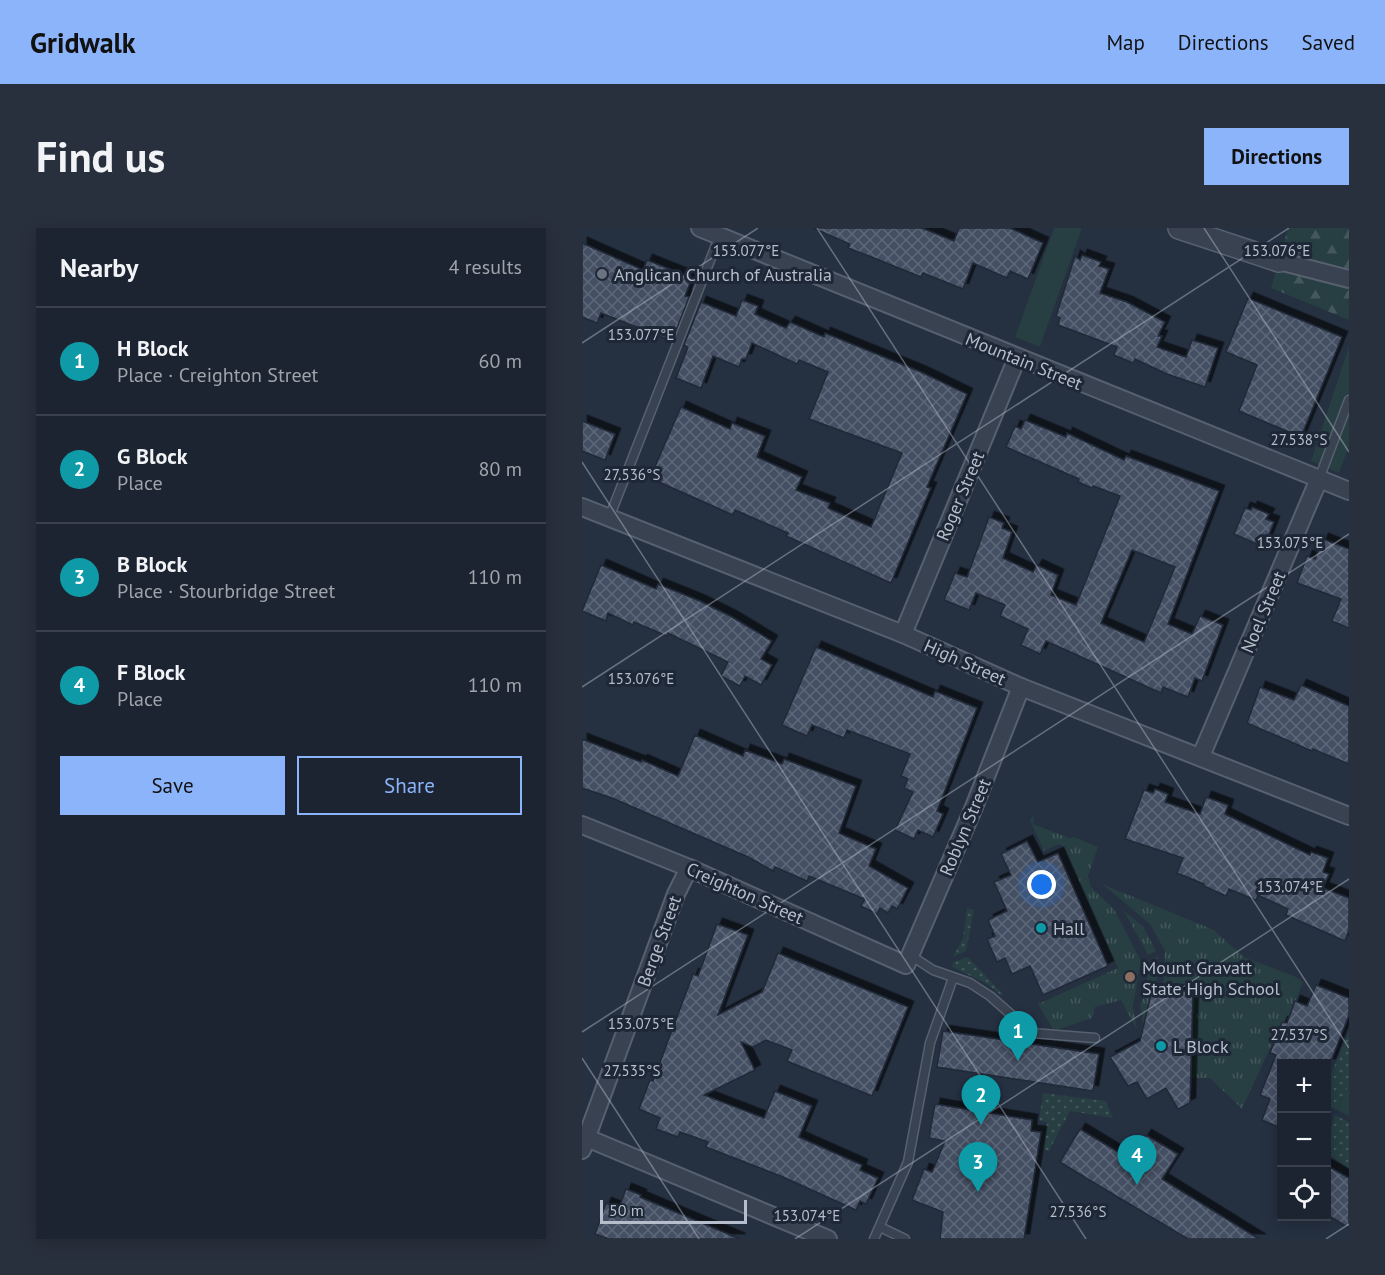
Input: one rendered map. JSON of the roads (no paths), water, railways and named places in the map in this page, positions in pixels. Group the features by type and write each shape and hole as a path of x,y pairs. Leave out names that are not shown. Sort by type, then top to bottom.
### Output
{"street":[{"name":"Mountain Street","path":"700,228 1349,491"},
{"path":"1179,228 1279,261 1349,279"},
{"name":"Roger Street","path":"903,634 1017,358"},
{"name":"Noel Street","path":"1201,756 1319,479"},
{"name":"High Street","path":"582,507 903,634 1021,687 1349,816"},
{"name":"Roblyn Street","path":"908,960 974,807 1021,687"},
{"name":"Creighton Street","path":"582,825 908,960"},
{"name":"Berge Street","path":"585,1144 676,894 689,868"},
{"path":"585,1144 828,1239"}],"lane":[{"path":"609,518 720,236"},
{"name":"Noel Street","path":"1319,479 1349,400"},
{"path":"908,960 970,983 990,996 1032,1033 1095,1038"},
{"path":"874,1239 908,1162 930,1043 953,978"},
{"path":"880,1227 904,1239"}],"place":[{"name":"Anglican Church of Australia","path":"602,274"},
{"name":"Hall","path":"1041,928"},
{"name":"Mount Gravatt State High School","path":"1130,977"},
{"name":"L Block","path":"1161,1046"},
{"name":"H Block","path":"1018,1061"},
{"name":"G Block","path":"981,1125"},
{"name":"F Block","path":"1137,1185"},
{"name":"B Block","path":"978,1192"}]}
